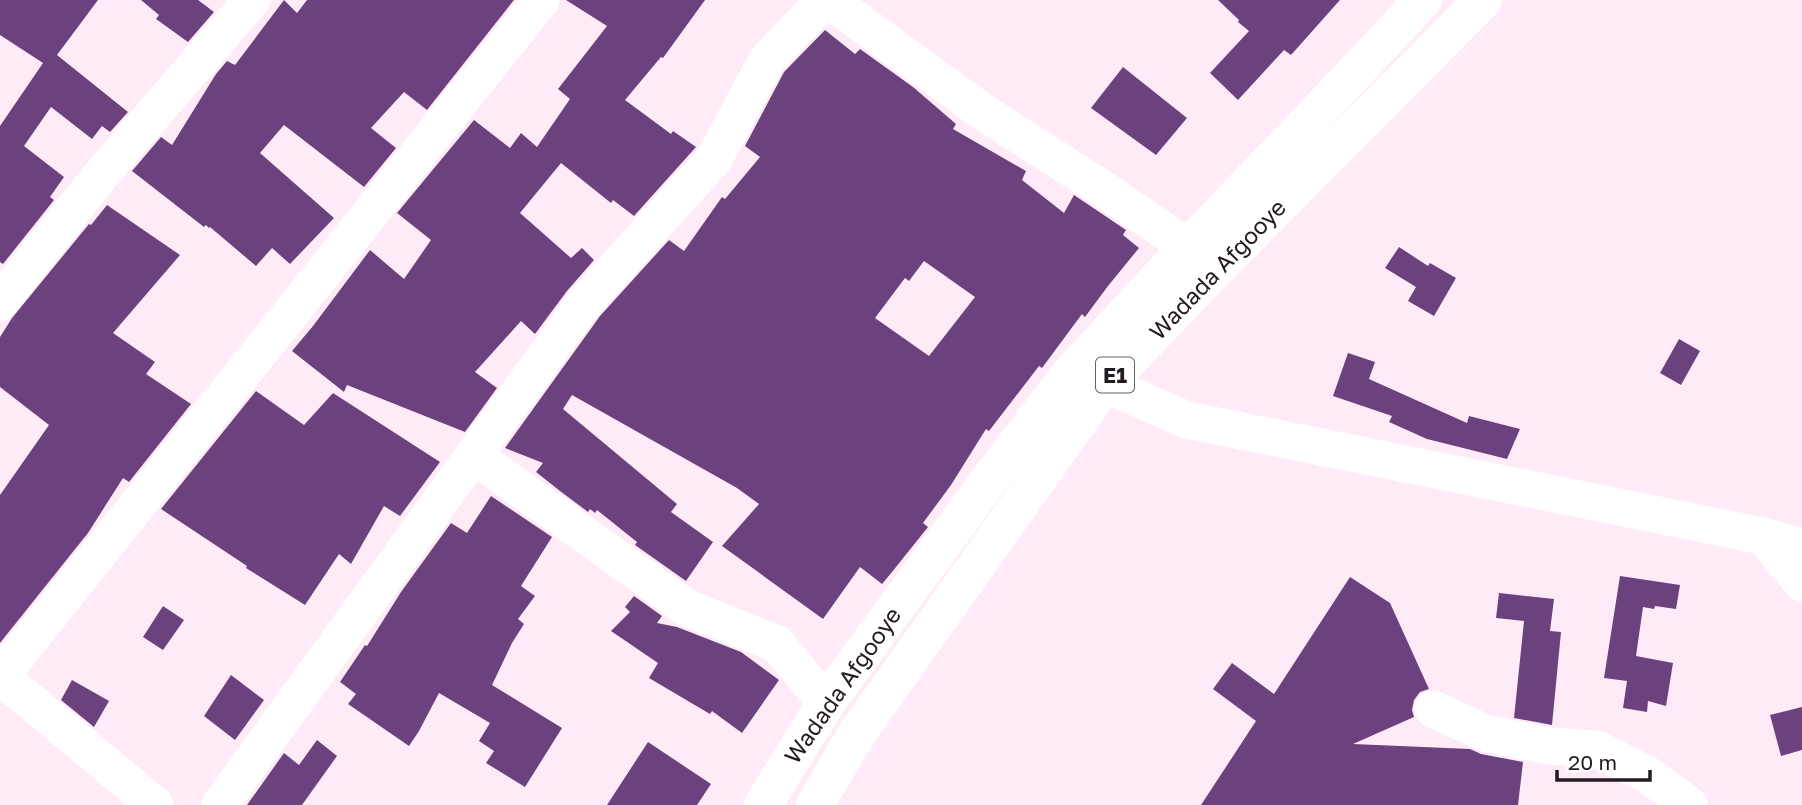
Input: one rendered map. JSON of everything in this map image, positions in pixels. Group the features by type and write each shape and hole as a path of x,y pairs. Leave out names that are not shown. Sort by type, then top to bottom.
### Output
{"highway":[{"name":"Wadada Afgooye","path":"763,805 825,703 1070,374 1423,0"},
{"name":"Wadada Afgooye","path":"814,805 856,735 1105,384 1483,0"}],"street":[{"path":"0,302 100,176 252,0"},
{"path":"155,805 0,676 541,0"},
{"path":"220,805 584,303 714,159 766,60 826,0 983,112 1188,247"},
{"path":"1105,384 1187,421 1266,449 1763,536 1802,547"},
{"path":"473,455 687,608 777,644 825,703"},
{"path":"1763,536 1802,583"},
{"path":"1433,709 1485,733 1549,746 1597,749 1648,775 1689,805"}],"building":[{"path":"0,0 98,0 57,55 128,112 110,132 102,126 92,139 51,107 24,146 64,177 50,197 54,200 3,264 0,262 0,126 43,63 0,35"},
{"path":"141,0 198,0 214,12 188,42 156,19 159,15"},
{"path":"284,0 297,13 307,0 514,0 427,110 404,92 371,128 396,148 364,187 284,125 260,153 334,218 290,264 272,248 256,266 210,227 204,227 132,171 161,137 172,145 216,74 227,61 235,65"},
{"path":"566,0 705,0 663,58 661,57 625,100 671,134 673,131 696,147 634,216 613,200 611,203 561,163 520,213 571,258 582,248 594,260 535,334 521,321 475,372 497,388 465,432 347,385 344,392 292,351 370,250 404,279 431,240 397,213 474,120 510,148 521,133 537,147 570,99 558,89 607,26"},
{"path":"1218,0 1340,0 1291,55 1284,50 1238,100 1210,73 1249,31"},
{"path":"825,30 855,54 860,49 913,87 956,124 953,129 1026,171 1022,180 1064,213 1074,195 1126,230 1123,235 1139,248 1085,317 1082,314 1042,368 1039,366 989,431 986,429 951,485 923,523 928,527 882,584 860,567 823,619 722,546 759,504 737,488 572,395 563,409 677,504 671,512 713,542 686,581 635,545 637,542 597,510 595,513 590,509 588,512 536,472 543,463 505,448 600,316 669,240 684,251 722,197 725,199 760,157 745,146 784,72","holes":["924,261 975,297 929,356 875,318 905,278 909,281"]},
{"path":"1123,67 1187,118 1156,155 1091,108"},
{"path":"107,205 180,255 113,333 155,362 146,374 191,404 129,482 123,478 88,533 0,643 0,495 49,425 0,387 0,337 12,318"},
{"path":"1399,247 1428,266 1430,263 1456,278 1434,316 1408,301 1416,287 1385,268"},
{"path":"1679,339 1700,351 1681,385 1660,373"},
{"path":"1348,353 1375,362 1369,379 1467,423 1469,416 1520,429 1507,459 1427,439 1389,422 1392,416 1333,396"},
{"path":"256,391 304,425 333,393 440,462 400,516 384,506 351,564 339,554 305,605 161,509"},
{"path":"491,496 552,537 521,586 535,596 518,619 524,624 492,685 562,728 525,787 486,763 494,751 479,741 490,723 439,693 409,746 348,704 356,694 340,682 451,523 467,533"},
{"path":"1620,576 1680,585 1676,609 1643,607 1636,656 1673,663 1666,706 1648,701 1647,712 1623,708 1627,681 1604,678"},
{"path":"1350,577 1390,603 1429,689 1420,692 1414,700 1414,717 1353,744 1470,749 1481,754 1523,762 1518,805 1201,805 1256,721 1213,689 1232,663 1274,694"},
{"path":"1499,593 1554,599 1550,631 1561,632 1552,725 1514,718 1524,621 1496,618"},
{"path":"634,596 662,616 657,623 677,627 741,652 779,680 742,733 712,711 710,714 649,678 658,663 611,631 630,612 625,607"},
{"path":"163,606 184,620 163,650 143,637"},
{"path":"231,675 264,700 235,740 204,716"},
{"path":"72,680 109,701 94,727 61,700"},
{"path":"1802,707 1802,750 1781,756 1770,715"},
{"path":"317,740 337,756 302,805 247,805 284,753 299,765"},
{"path":"648,742 711,784 697,805 607,805"}]}
